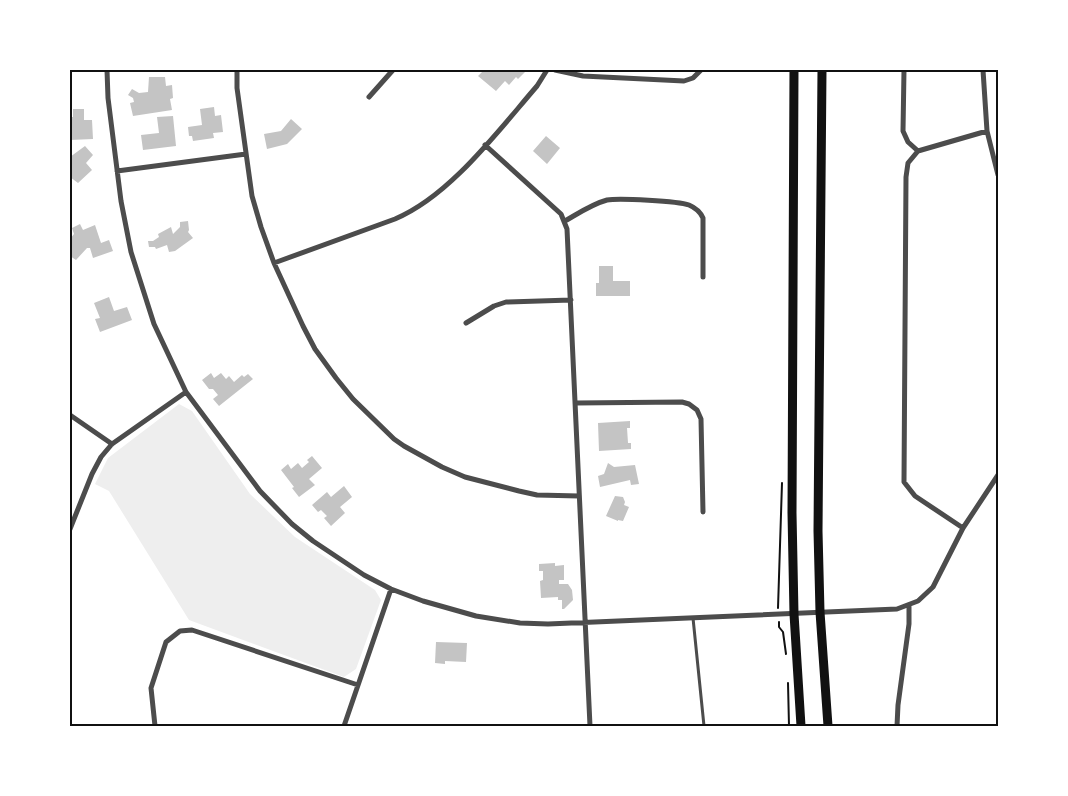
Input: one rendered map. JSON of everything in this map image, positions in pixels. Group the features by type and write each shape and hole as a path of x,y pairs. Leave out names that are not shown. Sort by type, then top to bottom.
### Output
{"main road":[{"path":"794,70 792,410 794,614 801,726"},
{"path":"822,70 818,417 820,612 828,726"}],"street":[{"path":"107,70 108,98 121,200 131,252 154,324 186,392 260,491 292,524 341,560 391,589 452,610 497,620 548,624 897,609 918,601 932,587 963,528 998,476"},
{"path":"237,70 237,88 254,203 274,263 302,326 315,349 353,399 399,442 434,463 465,477 537,495 579,496"},
{"path":"369,97 392,70"},
{"path":"274,263 406,215 450,183 537,86 547,70"},
{"path":"555,70 583,76 684,81 693,78 701,70"},
{"path":"904,70 903,131 908,142 918,151"},
{"path":"983,70 987,131 998,175"},
{"path":"963,528 915,496 904,482 906,177 910,159 918,151 987,131"},
{"path":"485,145 548,200 561,214 567,229 590,726"},
{"path":"118,171 246,154"},
{"path":"565,221 597,203 610,200 678,202 690,205 699,210 703,218 703,277"},
{"path":"466,323 494,306 506,302 571,300"},
{"path":"70,529 92,474 101,457 112,444 186,392"},
{"path":"576,404 682,402 689,404 697,410 702,419 703,512"},
{"path":"70,415 112,444"},
{"path":"344,726 391,589"},
{"path":"897,726 908,632 909,606"},
{"path":"155,726 151,696 152,680 166,642 180,631 192,630 358,685"}],"lane":[{"path":"693,618 704,726"}],"shaded area":[{"path":"179,404 192,411 250,494 295,537 375,590 381,600 356,669 344,677 189,620 109,491 95,484 108,458"}],"building":[{"path":"141,70 170,70 170,72 141,72"},
{"path":"484,70 525,70 525,72 518,79 516,77 509,85 505,81 496,91 478,76"},
{"path":"149,77 165,77 166,86 172,85 173,98 170,99 172,110 133,116 130,103 134,102 133,98 128,95 132,89 139,93 148,92"},
{"path":"214,107 215,116 221,115 223,132 213,133 214,138 193,141 192,136 189,136 188,127 202,125 200,109"},
{"path":"73,109 84,109 84,120 92,120 93,139 70,140 70,117 73,117"},
{"path":"173,116 176,146 143,150 141,135 159,133 157,117"},
{"path":"291,119 302,129 287,144 267,149 264,134 281,131"},
{"path":"546,136 560,148 547,164 533,151"},
{"path":"85,146 93,155 86,163 92,170 78,183 70,177 70,157"},
{"path":"188,221 188,232 193,238 175,251 169,252 167,245 156,249 155,247 149,247 148,241 153,241 159,237 158,234 171,227 173,234 180,227 180,222"},
{"path":"80,224 83,230 95,225 101,243 109,240 113,251 93,258 90,248 87,248 76,260 70,256 70,239 74,234 72,228"},
{"path":"599,266 613,266 613,281 630,281 630,296 596,296 596,283 599,283"},
{"path":"109,297 114,311 127,307 132,320 100,332 95,319 100,318 94,303"},
{"path":"211,373 214,378 221,373 226,379 229,376 234,382 242,375 244,377 248,374 253,379 219,406 213,399 218,395 213,389 209,389 202,380"},
{"path":"630,421 630,428 627,428 628,443 631,443 631,449 599,451 598,423"},
{"path":"312,456 322,468 309,479 315,485 299,497 281,470 288,464 291,469 298,463 302,468 309,462 307,460"},
{"path":"608,463 614,467 635,465 639,484 631,485 630,480 600,487 598,476 604,474"},
{"path":"344,486 352,497 340,507 345,513 331,526 324,518 327,516 321,510 318,512 312,505 327,492 331,497"},
{"path":"615,496 623,497 624,505 629,507 623,521 606,516"},
{"path":"555,563 555,566 564,565 564,580 559,580 559,584 568,584 572,590 573,600 564,609 562,609 562,600 558,600 558,597 541,598 540,581 543,580 543,571 539,571 539,564"},
{"path":"436,642 467,643 466,662 445,661 445,664 435,663"}]}
